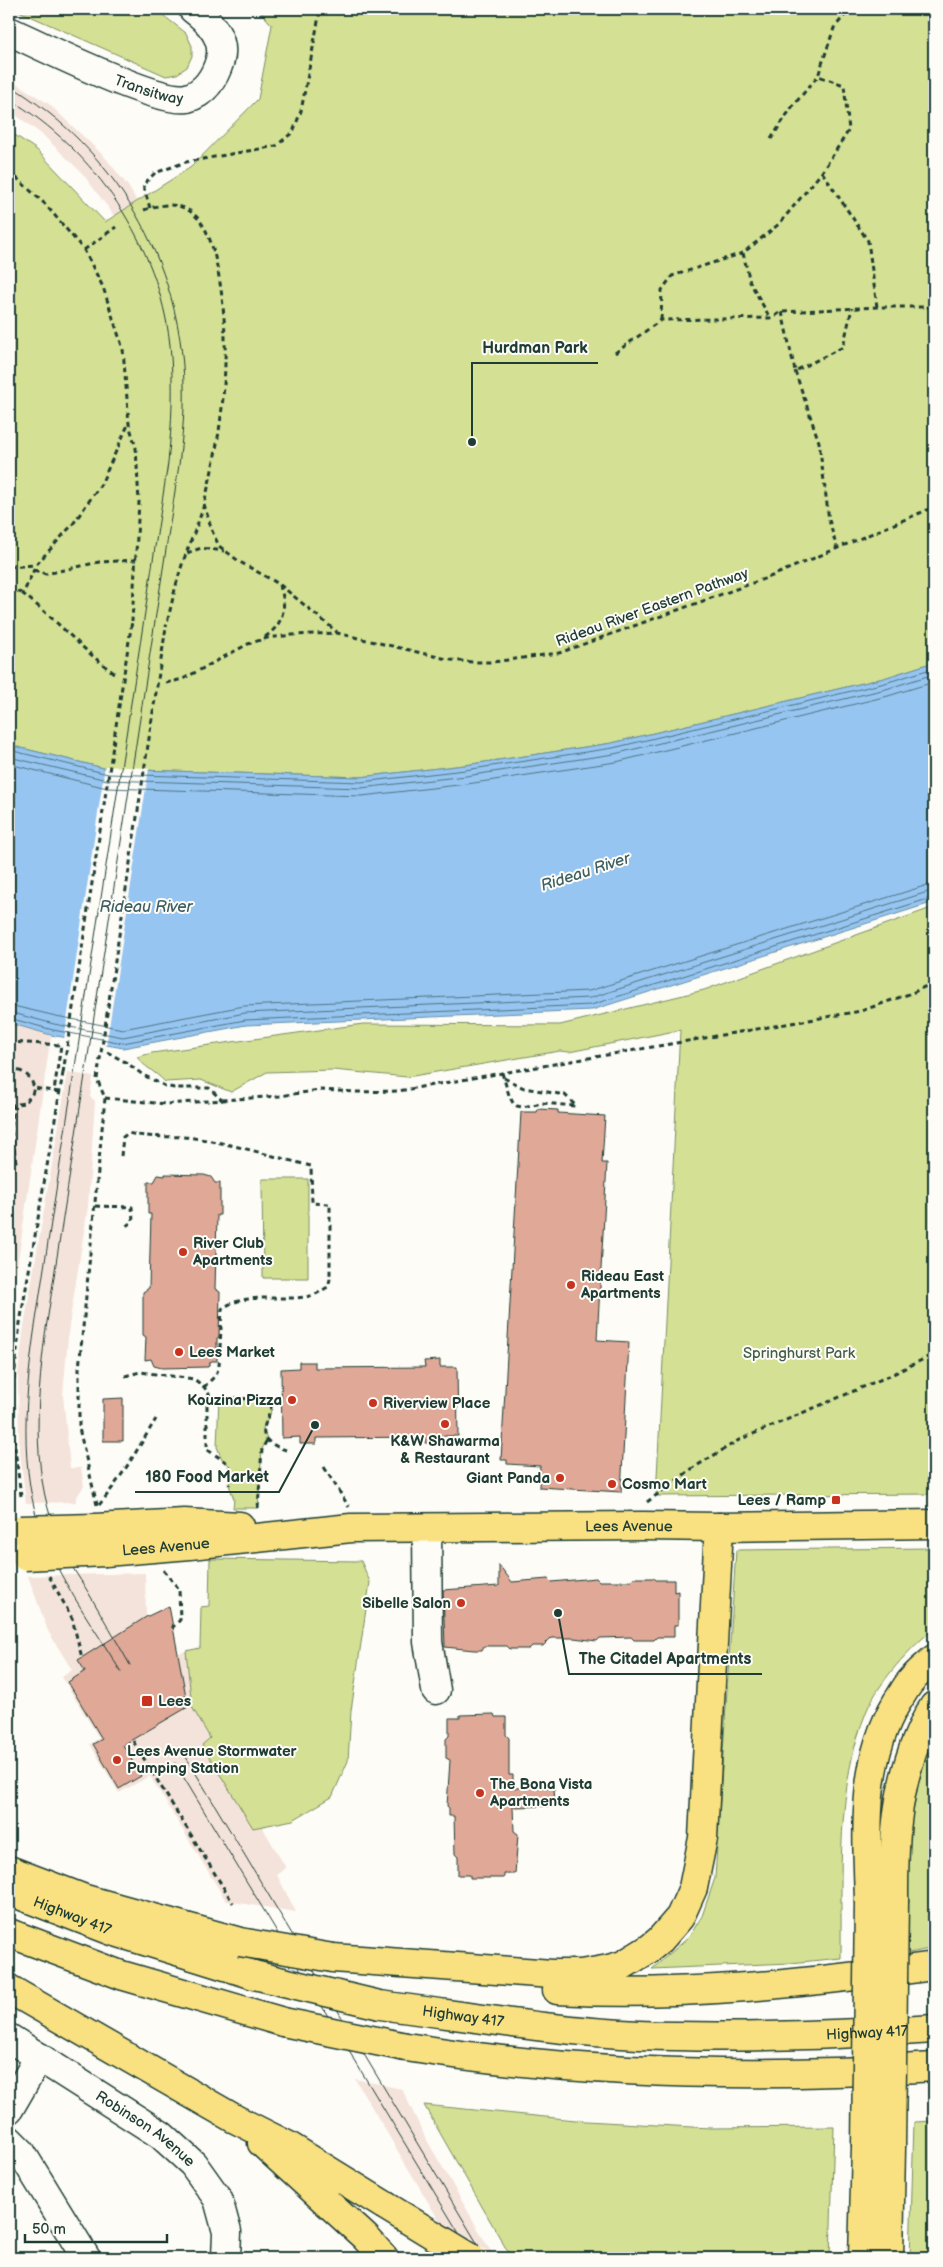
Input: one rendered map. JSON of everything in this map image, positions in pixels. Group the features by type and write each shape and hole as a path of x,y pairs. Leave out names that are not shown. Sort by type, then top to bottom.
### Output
{"main road":[{"name":"Lees Avenue","path":"17,1557 99,1529 155,1548 352,1528 427,1528 641,1518 719,1527 934,1524"},
{"name":"Lees Avenue","path":"14,1530 99,1529 184,1523 323,1531"},
{"path":"333,1958 580,1974 623,1965 649,1949 670,1930 680,1917 693,1888 703,1838 719,1527"},
{"path":"889,2258 878,2147 881,1900 867,1826 870,1786 876,1753 886,1722 911,1681 934,1659"},
{"path":"881,1900 894,1843 897,1808 904,1775 925,1718 934,1706"},
{"path":"9,1870 85,1899 240,1942 436,1978 601,1992 713,1989 789,1983 934,1966"},
{"name":"Highway 417","path":"9,1891 112,1931 254,1975 380,2005 562,2029 638,2035 718,2037 934,2029"},
{"path":"9,1933 121,1975 283,2022 406,2047 520,2063 695,2074 785,2074 934,2067"},
{"path":"9,1989 235,2119 288,2145 471,2258"},
{"path":"235,2119 365,2237 384,2258"},
{"path":"863,2258 878,2147"}],"street":[{"name":"Transitway","path":"9,31 144,90 172,98 186,98 199,93 211,81 222,54 220,40 214,28 193,9"},
{"path":"427,1528 428,1642 436,1690"},
{"name":"Robinson Avenue","path":"9,2038 161,2135 193,2164 218,2199 227,2232 226,2258"},
{"path":"9,2109 39,2057"},
{"path":"9,2140 21,2152 86,2258"}],"path":[{"path":"150,208 143,185 155,173 186,162 276,146 293,132 301,111 320,12 330,9"},
{"path":"772,139 792,107 818,76 834,28 850,9"},
{"path":"661,320 662,290 672,276 743,254 779,224 822,172 849,130 844,85 818,76"},
{"path":"9,171 45,204 84,250 103,288 123,349 129,424 136,448 139,502 132,621 63,1073 17,1350 13,1412 21,1496"},
{"path":"822,172 868,241 877,307"},
{"path":"99,1529 79,1428 77,1405 105,1098 97,1079 166,627 186,554 204,504 221,413 226,350 224,307 215,259 205,226 188,208 170,204 144,210"},
{"path":"84,250 116,227"},
{"path":"743,254 750,282 770,318"},
{"path":"616,353 661,320 770,318 782,312 877,307 934,307"},
{"path":"795,371 843,347 852,308"},
{"path":"782,312 795,371 819,442 829,520 837,549"},
{"path":"22,594 35,567 73,524 101,484 129,424"},
{"path":"204,504 214,538 225,551 240,562 279,584 326,621 337,633"},
{"name":"Rideau River Eastern Pathway","path":"166,683 183,679 248,644 262,640 337,633 451,660 493,662 543,656 574,649 763,579 934,507"},
{"path":"186,554 201,548 225,551"},
{"path":"9,567 35,567 46,574 99,562 136,560"},
{"path":"262,640 275,629 283,614 285,598 279,584"},
{"path":"9,587 22,594 57,622 95,660 114,673"},
{"path":"105,1098 166,1104 223,1101 320,1090 358,1092 398,1091 861,1011 896,1000 934,982"},
{"path":"9,1042 61,1045 54,1091"},
{"path":"107,1052 148,1078 165,1086 174,1088 209,1088 223,1101"},
{"path":"9,1070 20,1070 26,1074 34,1088 28,1100 14,1106 9,1105"},
{"path":"502,1073 509,1095 517,1106 542,1104 575,1106 565,1095 524,1088 504,1078"},
{"path":"34,1088 60,1092"},
{"path":"9,1179 16,1161 11,1129 14,1106"},
{"path":"121,1156 123,1137 128,1133 141,1136 192,1138 225,1144 311,1166 312,1203 330,1204 330,1279 328,1287 312,1296 252,1299 228,1304 222,1309 219,1366 216,1375 204,1386"},
{"path":"95,1206 132,1207 133,1221 126,1226"},
{"path":"641,1518 648,1502 693,1468 739,1440 889,1376 934,1354"},
{"path":"125,1376 140,1372 168,1374 194,1379 204,1386 211,1397"},
{"path":"211,1397 273,1400 270,1415 263,1428 264,1436 270,1444 286,1450"},
{"path":"211,1397 207,1404 207,1449 230,1466 232,1474 229,1486"},
{"path":"99,1529 124,1468 156,1419"},
{"path":"258,1508 262,1449 266,1440"},
{"path":"324,1467 351,1510"},
{"path":"9,1480 18,1479"},
{"path":"155,1548 162,1569 179,1589 180,1620 172,1628"},
{"path":"49,1576 72,1618 82,1658"},
{"path":"133,1741 233,1903"}],"shaded area":[{"path":"9,79 49,104 104,156 128,186 152,227 129,242 110,210 82,173 44,136 9,110"},
{"path":"9,1023 51,1035 9,1322"},
{"path":"68,1072 93,1077 90,1097 95,1101 88,1206 69,1326 63,1395 70,1468 81,1468 84,1486 76,1498 76,1502 26,1503 19,1444 18,1374 24,1326"},
{"path":"145,1573 146,1617 169,1606 178,1653 186,1651 193,1707 286,1868 277,1875 296,1912 226,1901 150,1776 119,1793 90,1744 99,1738 62,1677 72,1670 48,1631 28,1576"},
{"path":"355,2079 402,2089 424,2135 493,2255 440,2222"}],"green space":[{"path":"14,9 155,9 186,33 192,46 192,56 187,67 177,74 166,76"},
{"path":"258,9 934,9 934,662 884,678 612,743 465,765 360,777 108,769 9,745 9,131 37,150 105,222 191,167 258,99 272,25"},
{"name":"Springhurst Park","path":"934,907 934,1494 656,1496 680,1030 569,1052 560,1051 407,1077 333,1070 267,1072 231,1092 201,1080 165,1082 137,1057 152,1053 363,1024 560,1025 704,990"},
{"path":"262,1179 308,1179 308,1278 263,1278"},
{"path":"219,1397 273,1400 270,1415 263,1428 267,1440 262,1449 258,1508 233,1508 234,1499 229,1485 232,1474 230,1466 222,1459 217,1447"},
{"path":"934,1548 934,1629 915,1645 879,1688 867,1710 857,1739 845,1801 842,1832 841,1958 790,1963 652,1969 689,1937 702,1916 715,1878 736,1550"},
{"path":"210,1559 361,1561 370,1582 351,1711 348,1761 332,1797 293,1820 253,1828 202,1745 210,1738 192,1707 186,1651 200,1648 201,1607 209,1606"},
{"path":"934,1739 934,1948 904,1954 907,1864 912,1819 921,1774"},
{"path":"424,2105 586,2121 710,2128 834,2127 830,2258 519,2258 508,2252"},
{"path":"934,2121 934,2258 910,2258 914,2122"}],"water":[{"name":"Rideau River","path":"934,662 934,901 928,904 592,1010 246,1025 123,1048 51,1035 9,1023 9,745 108,769 360,777 465,765 612,743 884,678"}],"pier":[{"path":"105,766 149,768 106,1047 64,1040"}],"building":[{"path":"538,1109 558,1110 558,1113 605,1116 602,1163 607,1163 597,1340 629,1342 621,1492 539,1487 540,1466 507,1464 507,1460 501,1460 521,1112 537,1112"},
{"name":"River Club Apartments","path":"165,1174 204,1175 211,1177 215,1183 220,1183 220,1215 217,1215 215,1289 220,1292 219,1337 217,1338 217,1361 211,1361 208,1367 162,1368 154,1366 151,1359 145,1360 146,1337 143,1335 143,1292 149,1288 151,1214 148,1214 148,1182 154,1182 158,1175 165,1176"},
{"name":"Riverview Place","path":"440,1360 440,1367 457,1367 458,1436 441,1436 441,1443 425,1443 425,1437 316,1438 316,1444 300,1444 300,1437 282,1438 281,1369 299,1368 299,1362 315,1362 315,1368 425,1367 424,1361"},
{"path":"123,1398 123,1441 103,1441 103,1399"},
{"path":"499,1565 512,1582 548,1579 551,1582 596,1578 599,1581 631,1581 634,1578 674,1580 674,1592 678,1591 678,1625 674,1625 674,1637 657,1637 654,1640 634,1640 631,1637 600,1638 597,1641 551,1638 543,1646 532,1646 529,1649 510,1649 507,1646 484,1646 482,1650 445,1647 443,1590 499,1586"},
{"path":"169,1606 188,1707 123,1745 141,1776 119,1789 93,1744 102,1739 68,1682 85,1671 78,1660 146,1617"},
{"name":"The Bona Vista Apartments","path":"494,1714 495,1717 506,1717 506,1735 509,1738 509,1775 513,1775 513,1788 554,1787 555,1806 513,1807 514,1831 518,1834 515,1874 504,1874 504,1878 470,1878 470,1875 458,1875 458,1857 455,1854 454,1816 449,1816 449,1808 447,1806 450,1760 446,1758 446,1739 449,1736 449,1718 460,1718 460,1715"}],"tram line":[{"path":"9,85 47,111 81,142 110,176 135,213 155,253 170,295 180,339 184,385 184,415 179,465 45,1335 39,1389 38,1442 40,1468 51,1520 67,1557 130,1665"},
{"path":"9,99 40,120 69,145 95,173 118,204 137,237 152,272 163,308 170,345 172,404 168,463 34,1333 26,1416 28,1471 32,1499 39,1525 49,1551 65,1582 121,1672"},
{"path":"186,1757 486,2258"},
{"path":"175,1763 474,2258"}],"place":[{"name":"Hurdman Park","path":"472,442"},
{"name":"River Club Apartments","path":"183,1252"},
{"name":"Rideau East Apartments","path":"571,1285"},
{"name":"Lees Market","path":"179,1352"},
{"name":"Kouzina Pizza","path":"292,1400"},
{"name":"Riverview Place","path":"373,1403"},
{"name":"K&W Shawarma & Restaurant","path":"445,1424"},
{"name":"180 Food Market","path":"315,1425"},
{"name":"Giant Panda","path":"560,1478"},
{"name":"Cosmo Mart","path":"612,1484"},
{"name":"Lees / Ramp","path":"836,1500"},
{"name":"Sibelle Salon","path":"461,1603"},
{"name":"The Citadel Apartments","path":"558,1613"},
{"name":"Lees","path":"147,1701"},
{"name":"Lees Avenue Stormwater Pumping Station","path":"117,1760"},
{"name":"The Bona Vista Apartments","path":"480,1793"}]}
